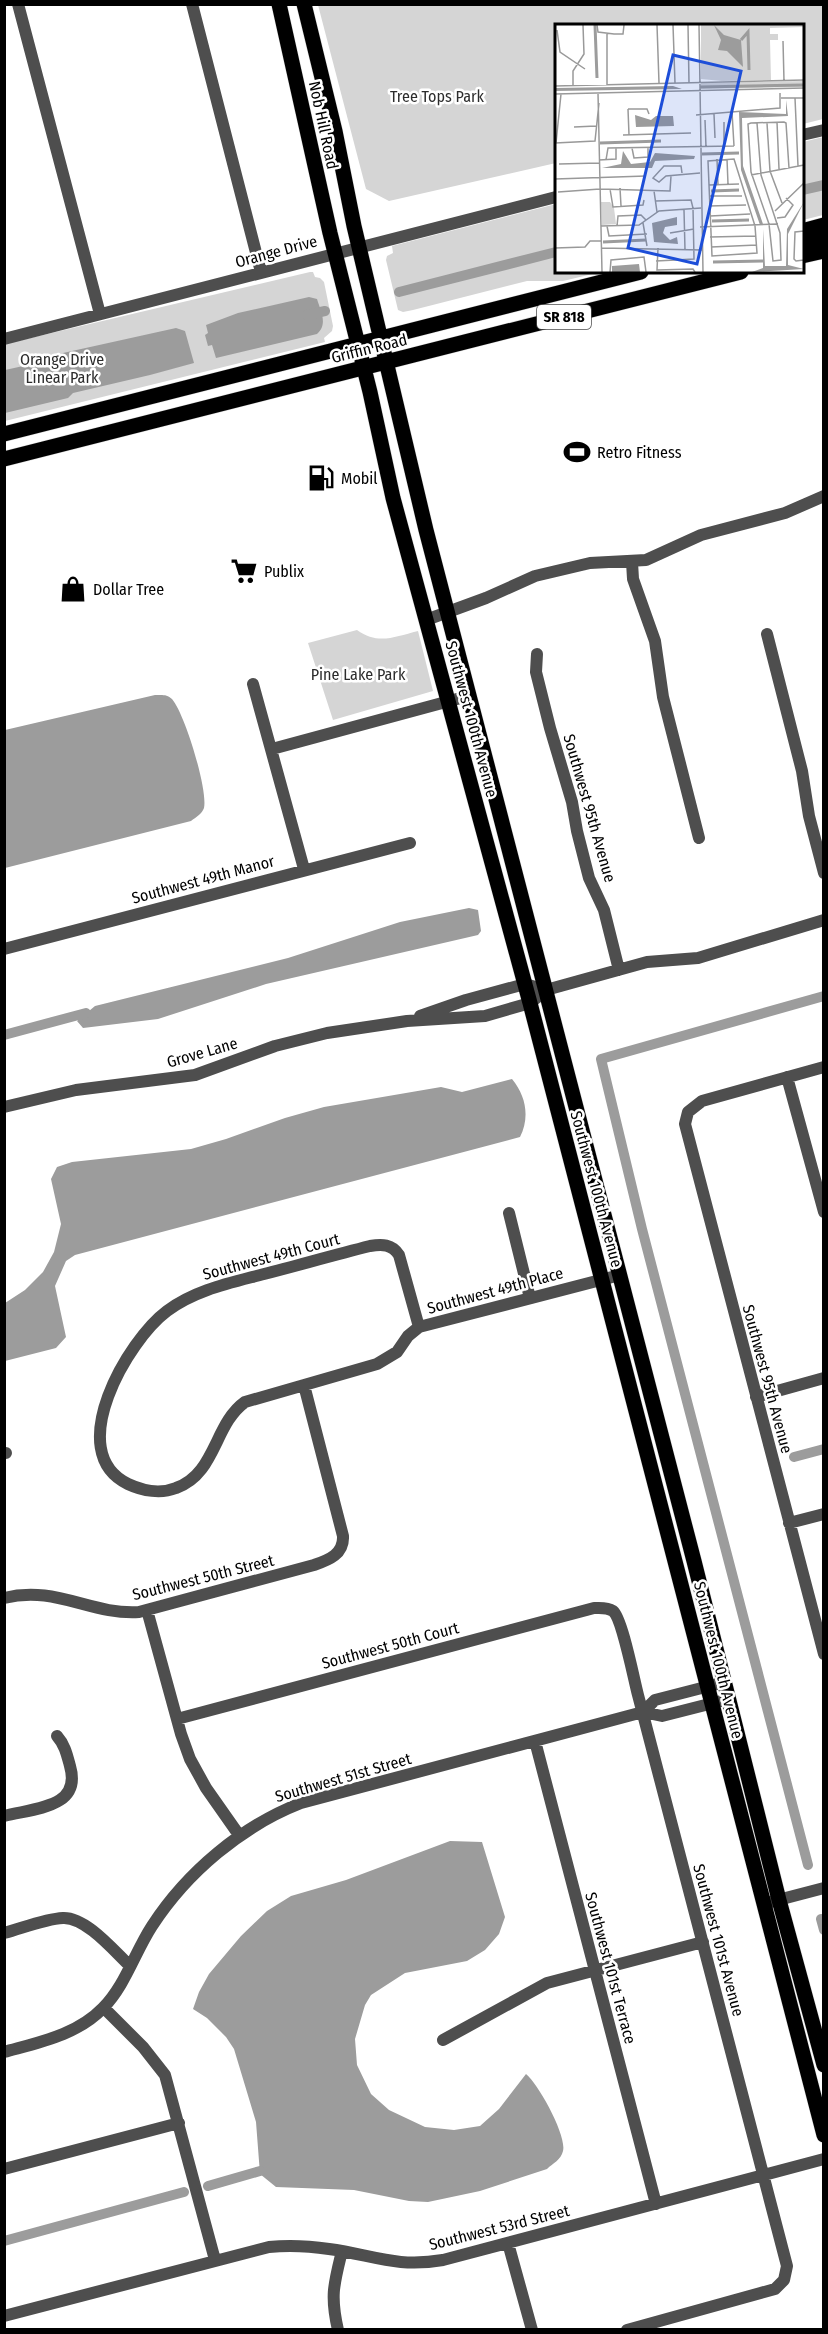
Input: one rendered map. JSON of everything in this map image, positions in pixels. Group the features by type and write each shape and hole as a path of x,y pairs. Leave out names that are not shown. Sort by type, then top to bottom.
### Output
{"main road":[{"name":"Nob Hill Road","path":"279,4 335,253"},
{"name":"Nob Hill Road","path":"304,4 335,131 359,246"},
{"path":"804,230 824,225"},
{"path":"804,241 824,236"},
{"name":"Southwest 100th Avenue","path":"359,246 468,696 620,1275 779,1900 824,2065"},
{"path":"804,256 824,251"},
{"name":"Southwest 100th Avenue","path":"335,253 393,498 525,984 824,2135"},
{"name":"Griffin Road","path":"4,434 637,273"},
{"name":"Griffin Road","path":"4,459 737,273"}],"street":[{"path":"18,4 100,314"},
{"path":"192,4 261,272"},
{"path":"804,135 824,130"},
{"name":"Orange Drive","path":"4,339 555,197"},
{"path":"426,620 486,598 535,576 590,563 632,562 652,558 713,531 798,508 824,496"},
{"path":"632,562 633,579 657,648 663,697 699,838"},
{"path":"767,634 802,771 809,816 824,873"},
{"name":"Southwest 95th Avenue","path":"537,654 536,672 550,728 572,802 589,878 604,910 619,970"},
{"path":"253,684 304,869"},
{"path":"272,749 468,696"},
{"name":"Southwest 49th Manor","path":"4,949 410,843"},
{"path":"525,984 546,990 658,960 698,958 824,920"},
{"name":"Grove Lane","path":"407,1021 466,1000 525,984"},
{"name":"Grove Lane","path":"4,1107 76,1090 195,1075 291,1041 327,1033 407,1021 485,1016 530,1003 546,990"},
{"path":"824,1067 787,1077 824,1212"},
{"name":"Southwest 95th Avenue","path":"787,1077 702,1101 688,1112 685,1118 686,1131 789,1523 821,1631 824,1654"},
{"path":"509,1213 530,1298"},
{"name":"Southwest 49th Court","path":"122,1481 108,1467 102,1454 99,1430 104,1409 129,1353 144,1332 166,1311 193,1295 370,1246 386,1245 396,1250 399,1255 419,1327"},
{"name":"Southwest 49th Place","path":"122,1481 144,1490 154,1491 175,1489 186,1484 204,1467 229,1416 235,1409 259,1397 365,1368 388,1359 419,1327 620,1275"},
{"path":"756,1397 824,1378"},
{"name":"Southwest 50th Street","path":"4,1598 38,1593 120,1612 147,1610 328,1560 342,1546 343,1536 304,1385"},
{"path":"789,1523 824,1514"},
{"name":"Southwest 50th Court","path":"177,1719 594,1608 611,1610"},
{"path":"147,1610 184,1744 198,1774 239,1835"},
{"name":"Southwest 101st Avenue","path":"611,1610 618,1618 621,1628 787,2274 781,2286 766,2292 627,2330"},
{"name":"Southwest 51st Street","path":"643,1712 655,1700 725,1682"},
{"name":"Southwest 51st Street","path":"4,2052 62,2036 104,2008 152,1925 168,1905 191,1879 239,1835 277,1812 301,1803 643,1712 662,1716 729,1699"},
{"path":"4,1816 59,1801 69,1793 73,1782 72,1775 65,1748 57,1736"},
{"name":"Southwest 101st Terrace","path":"535,1741 656,2204"},
{"path":"763,1905 824,1888"},
{"path":"4,1933 70,1918 82,1922 130,1966"},
{"path":"443,2040 547,1983 703,1942"},
{"path":"104,2008 143,2047 165,2075 215,2260"},
{"path":"4,2169 179,2123"},
{"name":"Southwest 53rd Street","path":"4,2316 257,2249 282,2246 310,2247 342,2251 388,2262 414,2264 443,2260 824,2159"},
{"path":"508,2243 532,2330"},
{"path":"338,2330 332,2291 342,2251"}],"green space":[{"name":"Tree Tops Park","path":"318,5 823,5 823,119 804,124 804,24 555,24 555,163 389,201 366,189"},
{"path":"823,137 823,215 804,220 804,142"},
{"path":"555,204 555,273 597,273 563,281 527,281 403,312 398,310 386,260 387,256 393,253 392,246"},
{"name":"Orange Drive Linear Park","path":"310,272 324,282 333,326 332,331 324,338 325,342 5,421 5,344"},
{"name":"Pine Lake Park","path":"357,630 365,635 379,638 418,631 433,691 333,720 308,643"}],"shaded area":[{"path":"309,297 317,299 322,313 323,322 317,334 216,358 212,345 208,346 205,335 208,333 206,325 238,313"},
{"path":"176,328 185,331 194,363 73,393 68,398 5,413 5,370 46,361 63,353"},
{"path":"155,695 172,699 183,720 203,785 204,808 202,812 191,821 5,868 5,730"},
{"path":"469,908 478,910 481,931 478,935 266,984 158,1019 83,1028 77,1021 95,1006 288,958 400,922"},
{"path":"512,1079 521,1092 526,1114 520,1137 75,1255 66,1261 55,1286 66,1337 56,1348 5,1361 5,1303 25,1290 43,1272 54,1252 61,1224 51,1179 57,1167 72,1162 191,1149 324,1107 441,1087 462,1092"},
{"path":"450,1841 482,1842 505,1917 499,1934 485,1950 467,1961 405,1973 371,1995 365,2005 355,2039 357,2065 371,2094 389,2110 425,2127 454,2130 480,2126 499,2109 526,2074 551,2111 561,2134 562,2154 547,2169 480,2191 428,2202 409,2201 354,2190 276,2187 260,2174 256,2122 234,2049 226,2037 207,2018 193,2009 199,1992 209,1974 241,1936 267,1911 291,1896 346,1880"}],"waterway":[{"path":"804,190 824,185"},
{"path":"399,292 555,252"},
{"path":"307,315 325,311"},
{"path":"808,1865 642,1229 601,1059 824,996"},
{"path":"4,1035 86,1013"},
{"path":"794,1457 824,1449"},
{"path":"821,1919 824,1930"},
{"path":"208,2186 260,2171"},
{"path":"4,2241 184,2192"}],"place":[{"name":"Retro Fitness","path":"577,452"},
{"name":"Mobil","path":"321,478"},
{"name":"Publix","path":"244,571"},
{"name":"Dollar Tree","path":"73,589"}]}
